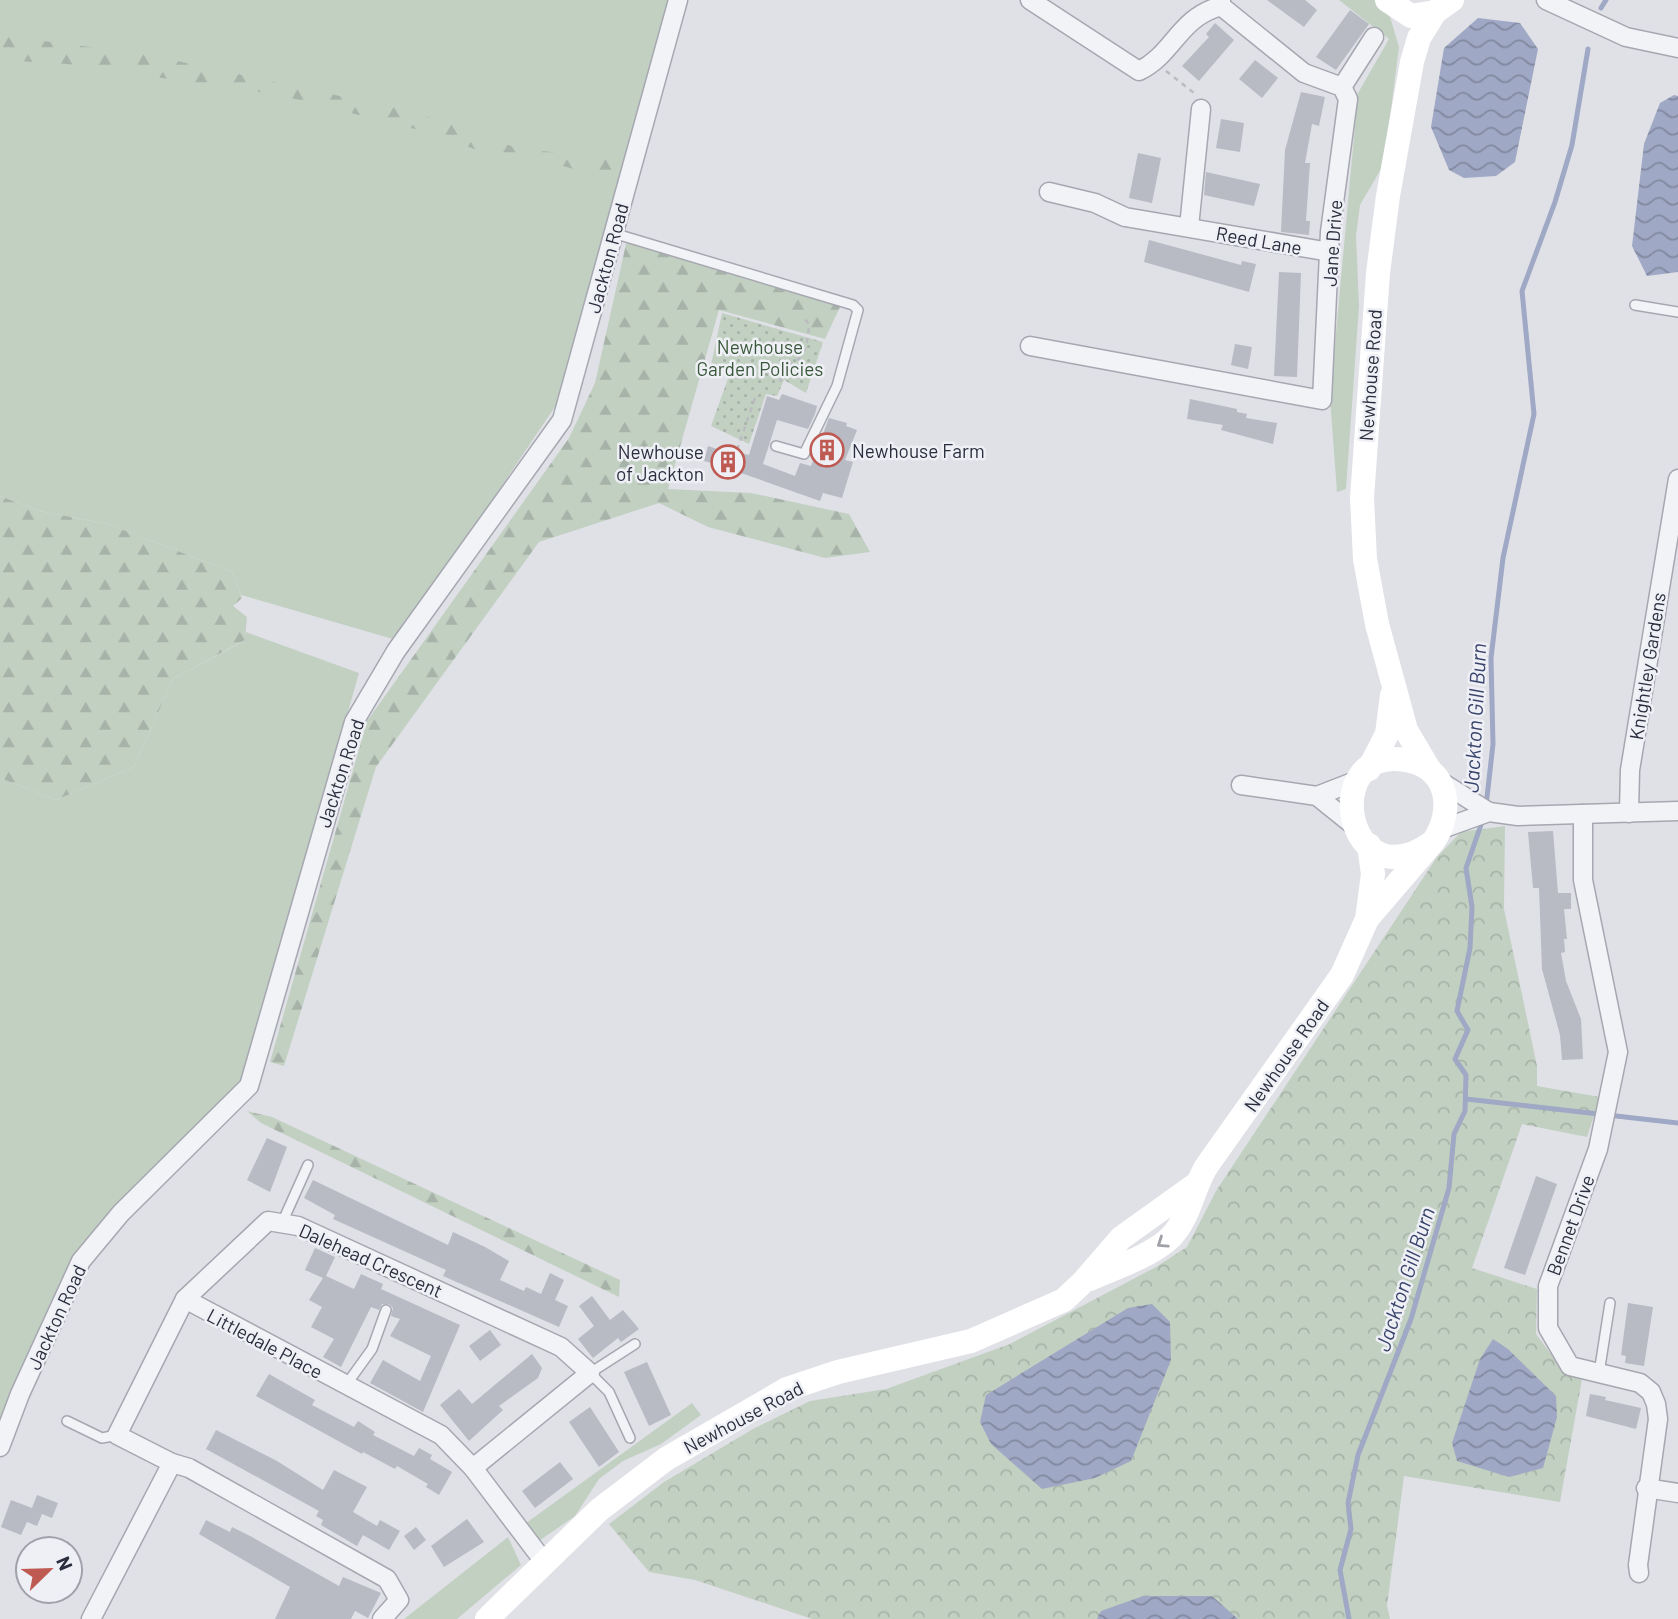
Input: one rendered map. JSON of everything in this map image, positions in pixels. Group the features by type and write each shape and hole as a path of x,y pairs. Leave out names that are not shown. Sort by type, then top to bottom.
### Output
{"street":[{"name":"Jackton Road","path":"0,1447 20,1394 81,1261 121,1213 249,1086 354,722 396,651 562,420 678,0"},
{"path":"1030,0 1139,71 1156,63 1174,38 1201,12 1221,3 1304,74 1342,88 1374,37"},
{"path":"1546,0 1626,37 1678,48"},
{"path":"1393,4 1411,16 1444,6"},
{"name":"Newhouse Road","path":"1393,4 1412,62"},
{"name":"Newhouse Road","path":"1434,775 1410,741 1393,688 1365,559 1362,498 1378,273 1412,62 1419,38 1444,6"},
{"name":"Jane Drive","path":"1030,346 1322,400 1330,232 1348,99 1342,88"},
{"name":"Reed Lane","path":"1189,227 1201,109"},
{"name":"Reed Lane","path":"1049,192 1095,203 1125,217 1330,252"},
{"name":"Knightley Gardens","path":"1629,813 1630,770 1678,479"},
{"name":"Newhouse Road","path":"1363,774 1387,734 1393,688"},
{"path":"1317,796 1363,774 1383,761 1398,759 1415,761 1489,812 1518,816 1678,811"},
{"path":"1353,825 1351,794 1363,774"},
{"path":"1434,775 1446,797 1447,813 1438,835"},
{"path":"1241,785 1317,796 1353,825 1368,845 1388,855 1404,856 1420,851 1438,835 1489,812"},
{"name":"Bennet Drive","path":"1583,814 1583,880 1618,1052 1598,1149 1548,1286 1548,1328 1570,1366 1640,1383 1651,1392 1656,1405 1658,1419 1646,1488 1637,1565 1639,1573"},
{"name":"Newhouse Road","path":"486,1619 629,1484 666,1459 787,1389 838,1372 971,1341 1064,1300 1121,1238 1195,1185 1342,975 1367,919 1438,835"},
{"name":"Newhouse Road","path":"1367,919 1373,874 1368,845"},
{"name":"Dalehead Crescent","path":"117,1435 185,1299 268,1221 298,1226 561,1347 590,1373"},
{"name":"Littledale Place","path":"185,1299 442,1435 473,1468 545,1563"},
{"path":"473,1468 590,1373"},
{"path":"117,1435 172,1463 189,1468 387,1579 399,1600 382,1619"},
{"path":"90,1619 172,1463"},
{"path":"1646,1488 1678,1493"}],"lane":[{"path":"613,233 853,305 858,310 837,386 804,454 776,446"},
{"path":"1634,305 1678,312"},
{"path":"282,1223 307,1165"},
{"path":"1599,1374 1610,1303"},
{"name":"Littledale Place","path":"346,1386 372,1349 386,1310"},
{"path":"631,1438 609,1392 590,1373 635,1344"},
{"path":"66,1421 102,1438 117,1435"}],"path":[{"path":"1156,63 1196,94 1201,109"},
{"path":"780,382 786,365 798,360 803,354 809,324 804,318"},
{"path":"737,450 756,395"}],"green space":[{"path":"0,0 672,0 565,392 461,546 393,639 241,595 232,572 108,524 39,511 0,496"},
{"path":"1339,0 1374,0 1388,10 1399,47 1384,164 1360,205 1356,236 1359,306 1346,489 1337,492 1330,398 1358,93 1389,39"},
{"path":"0,31 43,41 145,54 414,112 519,149 618,158 616,181 556,164 491,155 427,132 279,95 67,64 0,60"},
{"path":"628,235 830,293 840,307 825,339 719,310 668,489 751,493 849,514 870,552 825,558 708,527 659,503 539,542 376,767 284,1066 270,1062 367,721 569,438 595,383"},
{"name":"Newhouse Garden Policies","path":"722,313 823,342 806,393 784,380 777,396 766,394 749,444 711,426 730,373 711,365"},
{"path":"0,496 39,511 108,524 232,572 242,598 233,606 247,617 245,640 173,679 134,767 56,800 0,778"},
{"path":"246,632 359,673 243,1082 94,1230 64,1280 0,1427 0,778 56,800 134,767 173,679 244,641"},
{"path":"1505,826 1504,909 1537,1066 1537,1086 1600,1097 1587,1137 1522,1124 1472,1268 1537,1289 1536,1334 1562,1369 1582,1379 1560,1502 1404,1476 1387,1606 1390,1619 812,1619 695,1580 649,1572 609,1524 664,1482 753,1429 810,1401 886,1389 1010,1344 1156,1267 1187,1247 1216,1191 1437,857 1461,832"},
{"path":"247,1111 272,1117 620,1280 619,1297 261,1123"},
{"path":"692,1403 701,1415 661,1444 623,1461 599,1479 575,1516 536,1543 522,1526"},
{"path":"508,1537 521,1565 457,1619 404,1619"}],"water":[{"path":"1478,18 1520,23 1538,49 1515,162 1496,176 1464,178 1449,170 1431,127 1444,48"},
{"path":"1674,95 1678,96 1678,272 1647,276 1632,246 1644,144 1660,103"},
{"path":"1152,1304 1170,1322 1171,1360 1131,1461 1095,1478 1042,1489 991,1444 980,1422 986,1395 1128,1308"},
{"path":"1493,1339 1508,1349 1556,1396 1557,1417 1543,1468 1509,1477 1457,1461 1452,1443 1480,1359"},
{"path":"1143,1596 1212,1596 1238,1619 1097,1619 1101,1611"}],"building":[{"path":"1267,0 1305,0 1317,10 1304,27"},
{"path":"1350,10 1369,24 1336,70 1316,57"},
{"path":"1215,23 1234,40 1199,81 1182,66 1209,37 1206,34"},
{"path":"1255,60 1278,78 1262,98 1239,79"},
{"path":"1301,92 1325,97 1319,126 1312,124 1305,163 1310,163 1306,221 1310,221 1309,235 1281,232 1285,150"},
{"path":"1221,119 1244,123 1240,152 1216,148"},
{"path":"1138,153 1161,158 1152,203 1129,198"},
{"path":"1206,172 1260,184 1254,206 1204,195"},
{"path":"1149,240 1241,265 1242,261 1256,264 1249,292 1144,262"},
{"path":"1279,272 1301,273 1297,377 1274,376"},
{"path":"1235,344 1252,347 1248,369 1231,365"},
{"name":"Newhouse Farm","path":"782,394 817,406 815,414 808,429 777,420 763,464 795,476 800,463 811,466 829,418 847,423 846,426 857,430 845,460 853,462 842,498 823,493 820,501 744,474 715,468 716,464 704,461 708,446 732,454 733,451 749,455 767,396 779,400"},
{"path":"1190,399 1237,409 1237,412 1247,414 1246,418 1277,423 1273,444 1221,430 1223,425 1187,419"},
{"path":"1553,831 1558,893 1571,893 1571,909 1564,909 1567,939 1564,939 1565,952 1561,953 1566,981 1581,1019 1583,1059 1562,1060 1560,1035 1542,969 1539,888 1533,888 1528,832"},
{"path":"267,1138 287,1147 270,1192 247,1180"},
{"path":"1536,1176 1557,1184 1525,1275 1504,1268"},
{"path":"313,1180 448,1245 453,1232 485,1247 509,1261 500,1280 524,1291 526,1287 541,1294 550,1273 564,1280 555,1300 568,1306 559,1327 443,1276 446,1270 333,1219 335,1215 304,1198"},
{"path":"315,1248 335,1257 326,1276 354,1289 361,1274 383,1284 381,1289 460,1325 423,1412 370,1383 383,1360 420,1381 431,1356 390,1336 400,1319 391,1316 393,1308 389,1304 382,1304 379,1310 371,1307 341,1367 323,1357 334,1339 311,1327 322,1307 309,1300 323,1278 305,1270"},
{"path":"592,1296 610,1320 623,1310 639,1329 621,1342 618,1338 593,1358 578,1339 594,1326 579,1306"},
{"path":"1628,1303 1653,1307 1644,1366 1625,1363 1626,1356 1621,1355"},
{"path":"490,1330 501,1345 480,1361 469,1346"},
{"path":"532,1354 542,1368 538,1378 499,1406 503,1410 469,1441 440,1405 459,1389 472,1404"},
{"path":"647,1362 671,1415 649,1426 624,1372"},
{"path":"269,1374 315,1400 312,1405 354,1427 358,1421 375,1432 373,1435 414,1456 419,1448 432,1455 430,1459 452,1472 439,1495 426,1487 428,1484 397,1466 395,1469 363,1452 362,1454 256,1396"},
{"path":"1590,1394 1641,1408 1636,1429 1586,1416"},
{"path":"590,1407 619,1452 599,1467 569,1422"},
{"path":"216,1430 277,1461 323,1490 334,1470 367,1487 353,1512 377,1526 380,1520 400,1531 389,1550 363,1535 357,1546 321,1525 323,1520 316,1516 319,1511 206,1449"},
{"path":"560,1462 573,1479 535,1508 522,1491"},
{"path":"37,1495 58,1503 52,1518 42,1514 37,1526 27,1522 21,1535 1,1527 11,1500 32,1508"},
{"path":"467,1519 484,1542 444,1567 431,1546"},
{"path":"206,1520 230,1532 232,1527 339,1586 343,1577 381,1593 368,1618 355,1611 351,1619 275,1619 290,1587 199,1534"},
{"path":"416,1527 426,1540 414,1550 404,1536"}],"waterway":[{"name":"Jackton Gill Burn","path":"1601,8 1606,0"},
{"name":"Jackton Gill Burn","path":"1486,806 1493,744 1491,658 1503,558 1534,414 1522,291 1555,202 1572,145 1588,49"},
{"name":"Jackton Gill Burn","path":"1349,1619 1340,1570 1351,1529 1348,1503 1358,1455 1411,1319 1449,1188 1454,1134 1465,1111 1466,1075 1455,1059 1468,1030 1457,1011 1470,948 1472,907 1466,868 1483,819"},
{"path":"1466,1099 1678,1123"}],"place":[{"name":"Newhouse Farm","path":"827,450"},
{"name":"Newhouse of Jackton","path":"728,462"}]}
